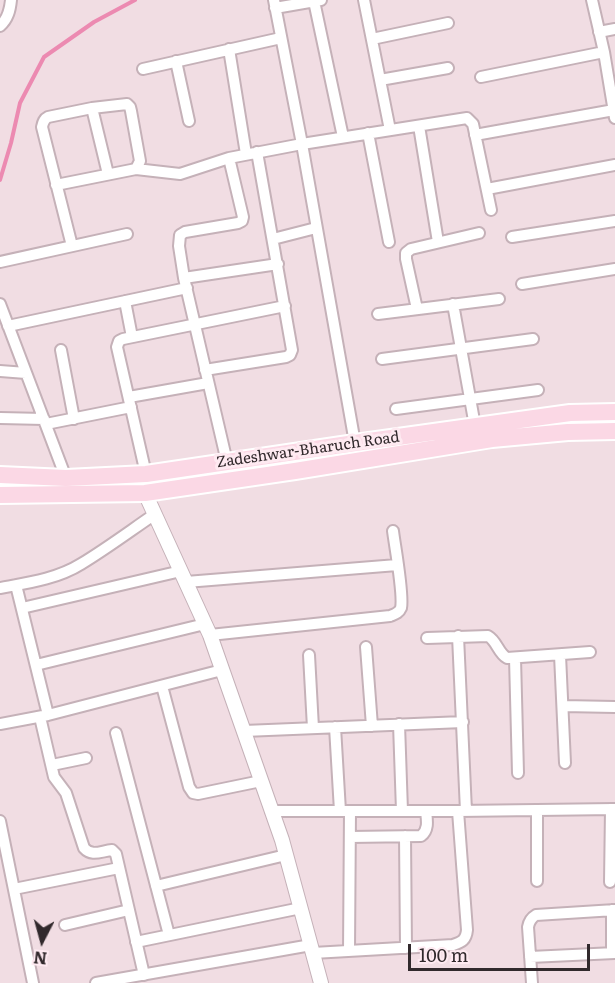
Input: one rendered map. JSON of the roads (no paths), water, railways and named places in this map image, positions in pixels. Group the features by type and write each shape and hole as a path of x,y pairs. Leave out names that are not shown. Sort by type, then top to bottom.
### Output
{"main road":[{"name":"Zadeshwar-Bharuch Road","path":"0,475 66,478 143,475 570,413 615,412"},
{"name":"Zadeshwar-Bharuch Road","path":"0,495 145,493 492,439 615,430"},
{"path":"143,475 145,493 207,629 244,731 286,855 321,983"}],"street":[{"path":"0,26 10,10 11,0"},
{"path":"364,0 390,130"},
{"path":"475,135 614,114 604,52 592,0"},
{"path":"343,137 318,1 274,4 302,144 354,443"},
{"path":"372,39 447,23"},
{"path":"599,32 615,29"},
{"path":"143,69 281,38"},
{"path":"205,370 285,357 290,355 292,350 273,238 251,153 229,49"},
{"path":"481,77 604,52"},
{"path":"176,61 189,121"},
{"path":"380,80 448,68"},
{"path":"72,246 42,127 45,119 92,108 127,104 130,107 140,160 136,169"},
{"path":"92,108 108,174"},
{"path":"56,185 136,169 180,174 251,153 467,118 473,124 491,210"},
{"path":"419,126 438,242"},
{"path":"368,133 389,242"},
{"path":"227,462 178,241 180,235 185,232 242,221 229,158"},
{"path":"487,189 615,165"},
{"path":"512,237 615,221"},
{"path":"273,238 316,228"},
{"path":"417,309 406,253 411,249 479,233"},
{"path":"0,262 127,234"},
{"path":"8,326 125,301 186,283 278,264"},
{"path":"522,284 615,269"},
{"path":"378,314 499,298"},
{"path":"125,301 132,337"},
{"path":"453,304 475,426"},
{"path":"143,475 117,347 119,341 285,306"},
{"path":"1,310 66,478"},
{"path":"382,359 532,339"},
{"path":"61,350 74,418"},
{"path":"0,371 26,373"},
{"path":"0,418 45,421 74,418 208,383"},
{"path":"396,409 538,390"},
{"path":"0,588 32,582 80,565 155,514"},
{"path":"36,665 207,629 390,616 399,612 401,607 393,531"},
{"path":"22,608 183,576 397,565"},
{"path":"16,585 36,665 54,777 66,793 84,848 88,853 112,850 116,854 144,975"},
{"path":"96,983 312,949 349,951 453,945 462,942 466,937 462,811 463,722 458,636"},
{"path":"427,638 488,636 493,639 504,657 507,658 590,652"},
{"path":"366,647 372,726"},
{"path":"309,655 313,728"},
{"path":"560,655 565,763"},
{"path":"515,658 518,773"},
{"path":"0,724 44,716 222,670"},
{"path":"162,686 189,787 193,793 261,782"},
{"path":"563,706 615,707"},
{"path":"244,731 463,722"},
{"path":"399,724 402,811"},
{"path":"335,727 350,837 349,951"},
{"path":"116,733 169,935"},
{"path":"51,765 86,758"},
{"path":"272,811 613,809 610,882"},
{"path":"537,810 537,880"},
{"path":"350,837 421,836 427,828 426,811"},
{"path":"0,821 3,855 14,889 33,983"},
{"path":"405,836 406,948"},
{"path":"156,886 286,855"},
{"path":"14,889 119,868"},
{"path":"136,942 301,908"},
{"path":"65,925 129,910"},
{"path":"530,957 614,953 614,910 536,915 529,921 528,927 530,957 532,983"}],"waterway":[{"path":"0,180 20,103 44,57 94,22 135,0"}]}
